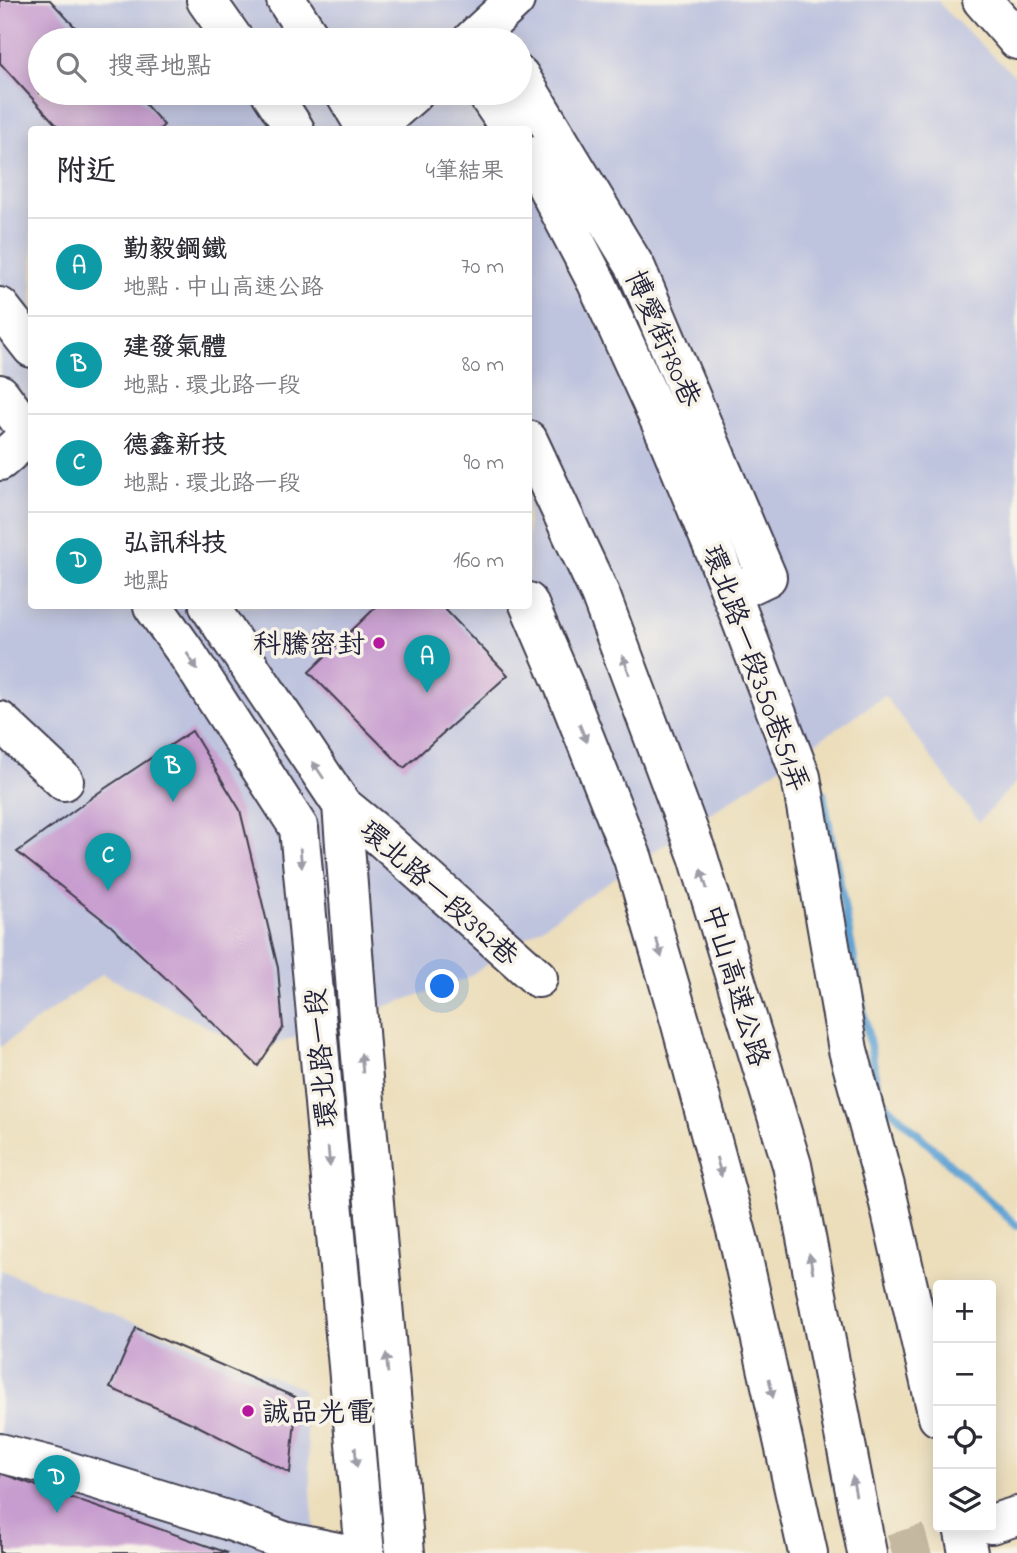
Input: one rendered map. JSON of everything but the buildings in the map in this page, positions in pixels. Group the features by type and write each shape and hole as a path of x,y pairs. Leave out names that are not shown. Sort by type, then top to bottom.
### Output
{"main road":[{"path":"206,0 226,28"},
{"path":"286,0 304,28"},
{"path":"982,0 1017,40"},
{"name":"博愛街780巷","path":"532,96 636,268 767,578 732,594"},
{"path":"353,105 367,126"},
{"path":"375,126 400,105"},
{"path":"494,105 508,126"},
{"name":"環北路一段350巷51弄","path":"532,160 597,283 665,432 732,594 801,777 848,1050 885,1186 935,1406"},
{"path":"0,307 28,343"},
{"path":"0,394 28,431"},
{"path":"0,461 28,438"},
{"name":"中山高速公路","path":"532,449 600,594 698,856 792,1165 867,1553"},
{"name":"環北路一段","path":"155,609 299,828 365,1553"},
{"name":"環北路一段","path":"211,609 342,805 404,1553"},
{"path":"531,609 564,686 637,873 740,1245 808,1553"},
{"path":"0,721 64,781"},
{"name":"環北路一段392巷","path":"342,805 538,978"},
{"path":"0,1453 55,1467 230,1521 284,1541 343,1553"},
{"path":"996,1524 1017,1516"}],"shaded area":[{"path":"0,0 937,0 1017,78 1017,781 979,822 885,696 465,979 256,1051 102,974 0,1047"},
{"path":"0,1270 303,1389 316,1553 0,1553"}],"waterway":[{"path":"823,793 880,1099 1017,1226"}],"tunnel":[{"path":"892,1553 965,1532"}],"place":[{"name":"科騰密封","path":"379,643"},
{"name":"勤毅鋼鐵","path":"427,693"},
{"name":"建發氣體","path":"173,802"},
{"name":"德鑫新技","path":"108,891"},
{"name":"誠品光電","path":"248,1411"},
{"name":"弘訊科技","path":"57,1513"}]}
